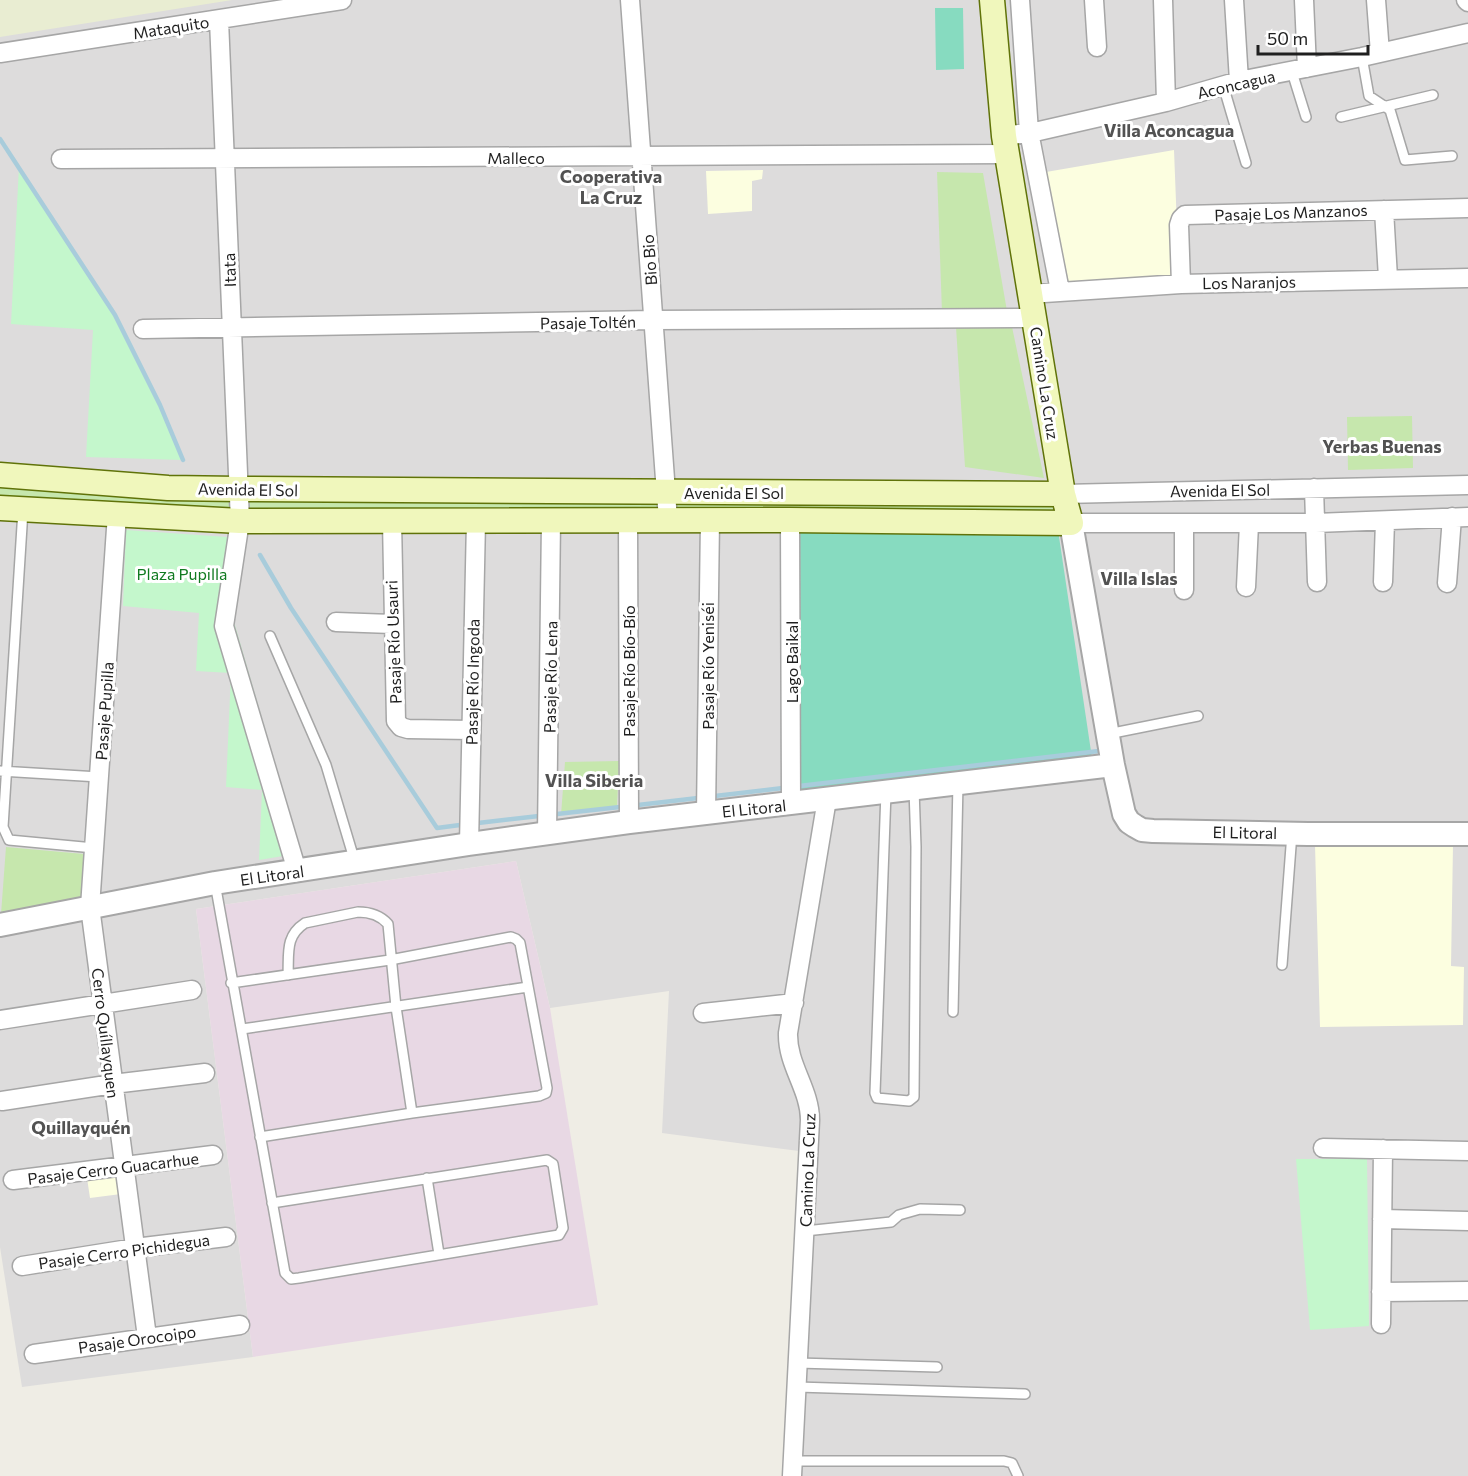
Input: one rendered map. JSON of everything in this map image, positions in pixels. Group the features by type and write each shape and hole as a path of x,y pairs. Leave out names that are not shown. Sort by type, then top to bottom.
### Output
{"main road":[{"name":"Camino La Cruz","path":"992,0 1005,145 1063,494 1071,523"},
{"name":"Avenida El Sol","path":"0,475 168,488 1063,494"},
{"name":"Avenida El Sol","path":"12,509 240,521 790,520 1071,523"}],"street":[{"name":"Mataquito","path":"0,53 342,0"},
{"name":"Bio Bio","path":"630,0 668,520"},
{"path":"1020,0 1029,132 1060,291"},
{"path":"1094,0 1098,47"},
{"path":"1163,0 1166,102"},
{"path":"1231,83 1234,0"},
{"path":"1299,70 1304,0"},
{"path":"1371,55 1376,0"},
{"name":"Itata","path":"219,20 240,521 224,626 297,872"},
{"name":"Aconcagua","path":"1005,145 1029,132 1166,102 1231,83 1468,33"},
{"name":"Malleco","path":"61,159 642,157 1005,145"},
{"name":"Pasaje Los Manzanos","path":"1181,284 1179,225 1185,215 1468,208"},
{"path":"1384,210 1388,278"},
{"name":"Los Naranjos","path":"1029,294 1181,284 1468,278"},
{"name":"Pasaje Toltén","path":"143,329 653,320 1034,318"},
{"name":"Avenida El Sol","path":"1063,494 1468,485"},
{"path":"1314,488 1317,582"},
{"name":"Pasaje Pupilla","path":"90,907 117,514"},
{"path":"1447,583 1460,517"},
{"name":"Avenida El Sol","path":"1071,523 1316,524 1460,517"},
{"name":"Pasaje Río Lena","path":"547,834 551,520"},
{"name":"Pasaje Río Bío-Bío","path":"628,520 629,822"},
{"name":"Pasaje Río Yeniséi","path":"706,813 710,520"},
{"name":"Lago Baikal","path":"790,520 791,804"},
{"name":"Pasaje Río Usauri","path":"392,521 392,624 396,721 401,727 408,729 471,730"},
{"name":"Pasaje Río Ingoda","path":"469,844 476,521"},
{"path":"1383,582 1384,521"},
{"name":"Camino La Cruz","path":"1071,523 1113,765"},
{"path":"1246,587 1249,524"},
{"path":"1184,525 1184,590"},
{"path":"336,622 392,624"},
{"name":"El Litoral","path":"0,925 215,884 469,844 629,822 1113,765 1124,814 1129,822 1142,830 1468,834"},
{"name":"Camino La Cruz","path":"792,1468 810,1112 789,1052 788,1033 827,799"},
{"name":"Cerro Quíllayquen","path":"90,907 147,1337"},
{"path":"0,1020 192,990"},
{"path":"703,1013 794,1003"},
{"path":"2,1101 205,1073"},
{"path":"1323,1148 1468,1151"},
{"path":"1380,1324 1383,1149"},
{"name":"Pasaje Cerro Guacarhue","path":"13,1180 213,1155"},
{"path":"1382,1219 1468,1221"},
{"name":"Pasaje Cerro Pichidegua","path":"22,1266 135,1248 226,1237"},
{"path":"1381,1292 1468,1291"},
{"name":"Pasaje Orocoipo","path":"34,1354 240,1324"}],"lane":[{"path":"1371,55 1369,96 1386,107 1393,116 1406,160 1452,156"},
{"path":"1299,70 1306,117"},
{"path":"1231,83 1246,163"},
{"path":"1341,117 1433,95"},
{"path":"12,509 3,827 9,840 94,848"},
{"path":"270,636 326,765 356,862"},
{"path":"1108,734 1198,716"},
{"path":"3,771 99,777"},
{"path":"953,1012 958,783"},
{"path":"886,792 875,1093 877,1098 909,1101 914,1097 916,859 914,789"},
{"path":"1282,965 1292,833"},
{"path":"215,884 231,983 242,1029 260,1137 272,1203 285,1273 291,1279 559,1235 563,1228 553,1164 547,1160 272,1203"},
{"path":"288,975 290,938 298,927 305,923 358,912 376,915 388,924 390,960 412,1113"},
{"path":"231,983 390,960 511,937 520,943 547,1088 546,1093 539,1096 260,1137"},
{"path":"242,1029 528,987"},
{"path":"427,1178 439,1254"},
{"path":"805,1231 891,1222 899,1215 920,1209 960,1210"},
{"path":"798,1363 937,1367"},
{"path":"797,1387 1025,1394"},
{"path":"792,1468 1004,1461 1012,1463 1018,1476"}],"shaded area":[{"path":"0,0 1468,0 1468,1476 783,1476 799,1151 662,1133 669,991 550,1008 516,861 196,909 253,1357 22,1387 0,1247"},
{"path":"0,0 232,0 0,37"},
{"path":"1174,150 1179,279 1069,284 1046,172"},
{"path":"763,170 762,179 752,181 752,211 708,214 706,171"},
{"path":"1315,845 1453,845 1451,966 1464,967 1463,1025 1320,1027"},
{"path":"516,861 550,1008 598,1305 253,1357 196,909"},
{"path":"119,1175 121,1194 90,1198 87,1178"}],"green space":[{"path":"935,8 963,8 964,69 936,70"},
{"path":"19,166 115,315 160,405 183,460 86,457 93,330 11,324"},
{"path":"937,172 983,173 1007,311 942,312"},
{"path":"956,327 1012,327 1044,478 965,467"},
{"path":"1412,416 1413,468 1348,470 1347,417"},
{"path":"0,482 1054,498 1056,514 629,515 0,506"},
{"path":"800,528 1058,530 1092,758 801,800"},
{"name":"Plaza Pupilla","path":"126,530 227,537 228,601 301,853 259,860 262,790 226,787 231,673 196,671 199,613 123,606"},
{"path":"619,761 617,808 561,815 565,762"},
{"path":"6,847 84,854 81,900 1,914"},
{"path":"1296,1159 1367,1159 1369,1326 1310,1330"}],"waterway":[{"path":"0,139 115,315 160,405 183,460"},
{"path":"260,555 291,608 437,828 460,825"},
{"path":"799,786 1099,751"},
{"path":"715,796 783,788"},
{"path":"638,805 698,798"},
{"path":"557,814 620,807"},
{"path":"478,823 539,816"}],"district":[{"name":"Villa Aconcagua","path":"1169,130"},
{"name":"Cooperativa La Cruz","path":"611,186"},
{"name":"Yerbas Buenas","path":"1382,446"},
{"name":"Villa Islas","path":"1139,578"},
{"name":"Villa Siberia","path":"594,780"},
{"name":"Quillayquén","path":"81,1127"}]}
